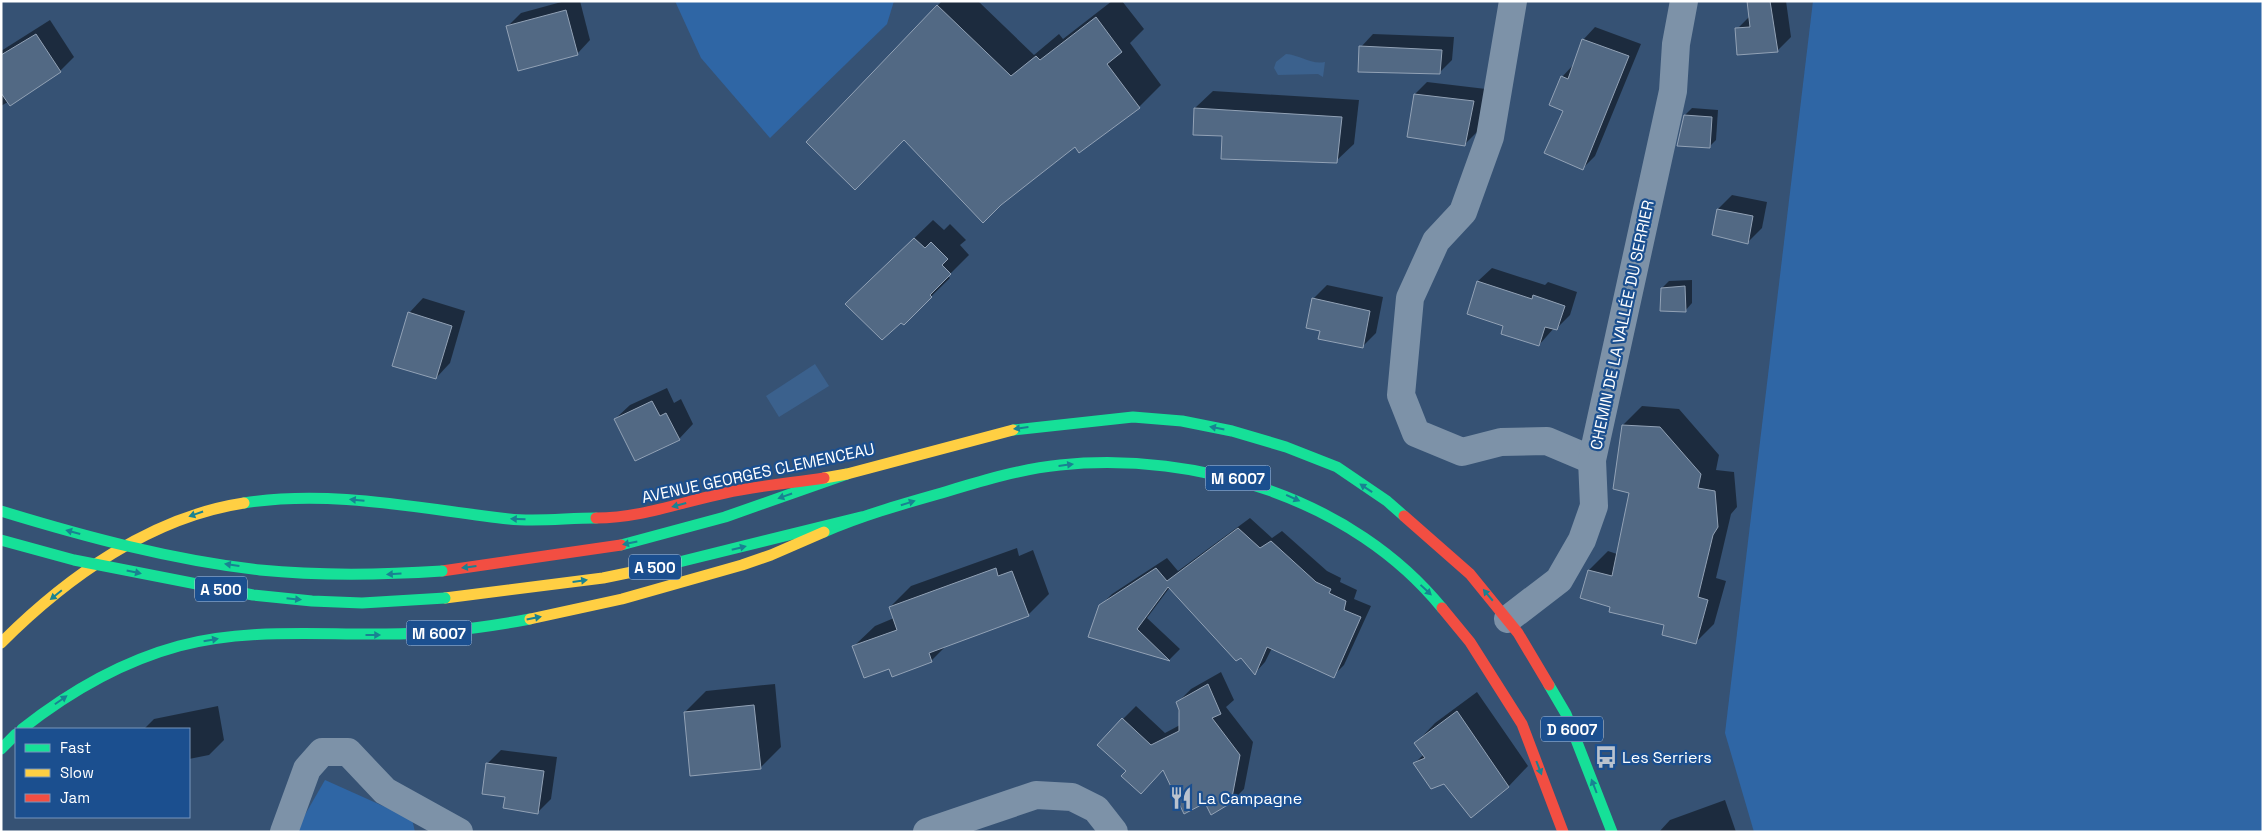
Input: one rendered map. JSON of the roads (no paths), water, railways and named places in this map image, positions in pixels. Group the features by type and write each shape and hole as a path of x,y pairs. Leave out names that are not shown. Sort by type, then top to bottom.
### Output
{"main road":[{"name":"AVENUE GEORGES CLEMENCEAU","path":"1,643 17,627 78,577 126,546 171,522 215,507 274,498 336,499 409,505 511,519 614,518 656,511 724,493 848,474 1010,430 1065,423 1133,418 1182,421 1232,431 1286,447 1337,467 1387,502 1428,535 1470,574 1513,626"},
{"name":"M 6007","path":"23,728 59,701 103,674 138,659 190,644 239,636 411,634 461,631 553,615 646,592 767,557 861,517 1028,470 1080,464 1134,464 1233,477 1276,491 1317,509 1368,540 1399,564 1437,600 1482,657 1521,722"},
{"name":"A 500","path":"1,511 47,525 140,548 266,570 341,575 393,574 442,571 630,544 725,517 848,474"},
{"name":"A 500","path":"1,540 74,560 253,595 312,601 362,603 445,598 603,578 695,559 861,517"},
{"name":"D 6007","path":"1513,626 1566,714 1612,832"},
{"name":"M 6007","path":"1,638 17,627"},
{"name":"D 6007","path":"1521,722 1563,832"},
{"path":"1,749 15,735"}],"street":[{"path":"1513,1 1490,138 1463,212 1436,241 1410,298 1401,395 1416,433 1462,452 1501,442 1547,441 1592,460"},
{"name":"CHEMIN DE LA VALLÉE DU SERRIER","path":"1513,626 1559,580 1582,540 1594,506 1592,460 1674,92 1676,44 1684,1"},
{"path":"284,832 307,769 322,752 348,752 384,791 459,832"},
{"path":"927,832 1036,796 1072,797 1096,809 1114,832"}],"place":[{"name":"Les Serriers","path":"1606,757"},
{"name":"La Campagne","path":"1181,798"}]}
